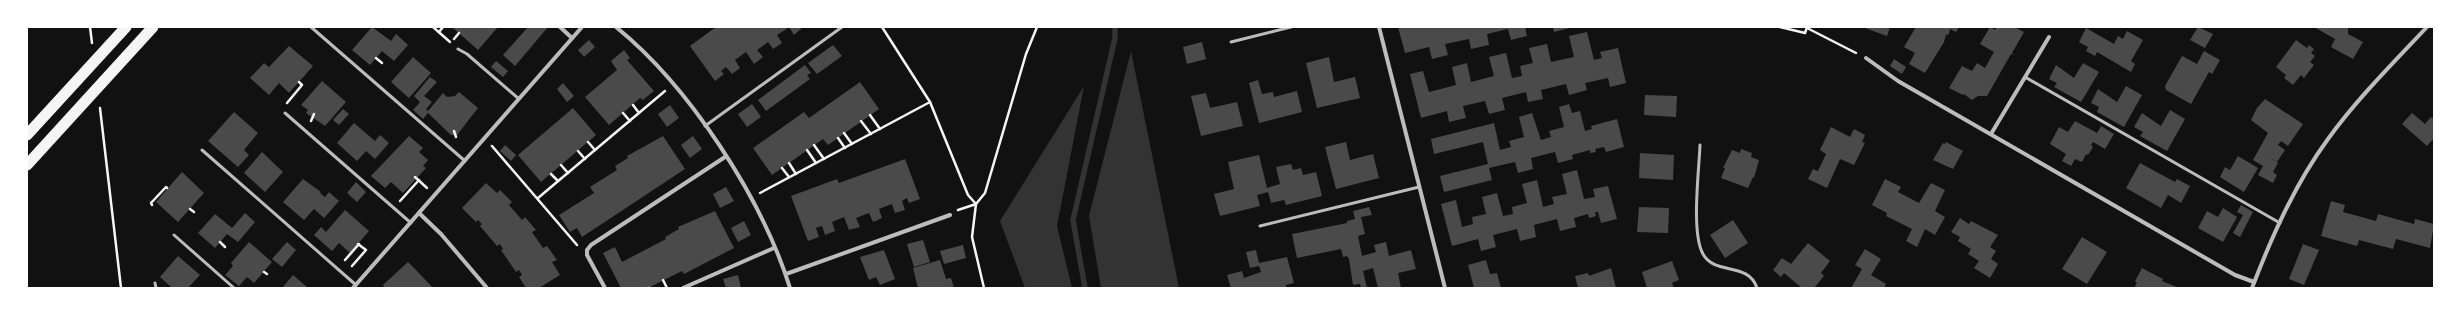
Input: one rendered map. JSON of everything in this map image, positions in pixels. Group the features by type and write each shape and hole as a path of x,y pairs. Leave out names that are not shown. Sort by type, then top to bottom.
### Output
{"highway":[{"path":"27,135 126,27"},
{"path":"27,165 153,27"}],"street":[{"path":"560,27 572,38"},
{"path":"355,286 582,27"},
{"path":"616,27 630,38 673,84 705,126 750,198 786,274 790,288"},
{"path":"1379,27 1445,288"},
{"path":"2252,288 2288,204 2328,139 2379,78 2427,27"},
{"path":"1991,134 2049,37"},
{"path":"1866,58 1898,81 2235,275 2254,282"},
{"path":"605,288 589,260 587,250 603,236 725,157"},
{"path":"419,213 441,234 487,288"},
{"path":"786,274 950,215"},
{"path":"683,288 774,248"}],"lane":[{"path":"311,27 465,161"},
{"path":"705,126 842,27"},
{"path":"1231,42 1291,27"},
{"path":"458,49 468,54 519,99"},
{"path":"2025,77 2280,223"},
{"path":"285,113 411,223"},
{"path":"1700,145 1697,238 1703,255 1716,265 1748,273 1757,288"},
{"path":"202,150 355,286"},
{"path":"1260,226 1419,187"},
{"path":"174,235 234,288"},
{"path":"155,284 156,288"}],"path":[{"path":"433,27 458,49"},
{"path":"439,32 443,27"},
{"path":"882,27 930,102 968,195 976,204 972,237 984,288"},
{"path":"950,215 953,211 976,204 986,193 1024,61 1037,27"},
{"path":"1780,27 1806,34 1807,28 1866,58"},
{"path":"376,58 382,63"},
{"path":"285,105 302,85 298,82"},
{"path":"538,198 673,84"},
{"path":"750,198 930,102"},
{"path":"633,104 640,112"},
{"path":"623,113 630,121"},
{"path":"870,115 880,130"},
{"path":"861,121 871,134"},
{"path":"844,133 852,144"},
{"path":"485,138 578,246 587,250"},
{"path":"838,138 845,148"},
{"path":"588,142 595,150"},
{"path":"104,145 121,288"},
{"path":"814,145 824,159"},
{"path":"807,150 816,163"},
{"path":"578,151 585,159"},
{"path":"789,163 796,174"},
{"path":"562,165 568,173"},
{"path":"782,168 789,177"},
{"path":"552,174 558,181"},
{"path":"415,177 429,190"},
{"path":"401,206 398,203 419,180"},
{"path":"152,205 151,203 166,187 167,188"},
{"path":"190,208 194,212"},
{"path":"220,242 225,247"},
{"path":"346,260 358,244 366,250 352,266"},
{"path":"663,280 667,288"}],"shaded area":[{"path":"1131,51 1179,288 1101,288 1089,216"},
{"path":"1084,86 1057,226 1072,288 1025,288 1000,221"}],"building":[{"path":"372,27 391,41 396,34 408,45 394,61 382,51 370,65 352,50"},
{"path":"452,27 498,27 478,50"},
{"path":"528,27 548,27 515,66 503,55"},
{"path":"716,27 789,27 777,35 782,43 773,49 768,42 757,50 763,57 754,64 746,52 735,60 740,68 732,74 726,67 721,71 724,74 715,81 690,46"},
{"path":"789,27 801,27 802,28 794,35"},
{"path":"1398,27 1525,27 1527,36 1511,40 1508,29 1487,34 1489,45 1471,49 1469,39 1445,44 1448,55 1432,59 1429,47 1405,53"},
{"path":"1553,27 1570,27 1570,28 1554,32"},
{"path":"1862,27 1890,27 1887,36"},
{"path":"1916,27 1959,27 1956,32 1950,29 1949,34 1946,35 1944,42 1925,73 1909,64 1915,53 1904,47"},
{"path":"1990,27 1995,30 1997,27 2014,27 2024,32 2012,53 2014,55 2011,54 1987,96 1978,96 1972,100 1964,94 1963,95 1949,88 1962,66 1972,71 1977,63 1985,68 1994,52 1980,44"},
{"path":"2198,27 2213,34 2205,48 2190,40"},
{"path":"2314,27 2348,27 2348,34 2363,42 2353,59 2331,47 2335,39"},
{"path":"2086,28 2114,44 2118,36 2123,39 2127,31 2143,40 2131,61 2135,64 2131,72 2097,52 2095,56 2086,51 2088,47 2079,42"},
{"path":"1587,32 1594,60 1602,58 1600,52 1618,48 1626,83 1610,87 1608,78 1585,83 1587,90 1569,95 1566,84 1541,90 1543,99 1528,102 1526,92 1502,98 1505,110 1489,114 1485,101 1463,106 1466,118 1449,122 1447,111 1421,118 1410,74 1423,71 1429,92 1456,85 1452,67 1467,63 1471,82 1494,76 1489,57 1506,53 1512,78 1522,76 1520,66 1533,63 1529,48 1547,44 1551,62 1574,57 1569,36"},
{"path":"589,40 595,47 584,57 578,50"},
{"path":"2296,40 2307,48 2309,45 2314,49 2311,53 2315,56 2310,62 2314,65 2304,78 2301,75 2293,85 2284,78 2286,75 2276,67"},
{"path":"1202,42 1206,59 1187,64 1183,47"},
{"path":"833,45 842,56 817,74 808,63"},
{"path":"289,46 313,66 289,93 279,83 269,95 250,78 264,63 269,67"},
{"path":"624,50 630,58 627,60 654,91 643,100 640,98 609,125 585,97 617,70 611,61"},
{"path":"2204,51 2220,60 2212,74 2209,72 2191,104 2166,90 2165,86 2182,56 2197,64"},
{"path":"413,57 431,73 409,98 391,82"},
{"path":"1329,57 1334,82 1355,77 1360,98 1317,108 1306,63"},
{"path":"1894,59 1906,67 1902,74 1890,66"},
{"path":"496,61 508,71 503,77 491,67"},
{"path":"2083,63 2099,72 2081,102 2054,87 2057,83 2049,79 2056,65 2074,78"},
{"path":"805,65 811,73 807,75 810,79 766,111 758,100"},
{"path":"430,77 437,82 424,96 432,102 426,109 428,111 443,93 447,97 455,96 459,92 478,108 457,135 451,135 428,113 423,119 413,110 420,102 414,96"},
{"path":"1258,80 1262,94 1273,92 1274,97 1297,91 1302,112 1259,123 1249,83"},
{"path":"322,81 346,102 325,126 306,113 308,110 301,105"},
{"path":"860,82 879,109 828,145 823,139 772,175 753,148 804,112 809,118"},
{"path":"563,83 574,96 567,102 557,89"},
{"path":"2126,86 2142,95 2124,127 2097,112 2099,107 2091,103 2098,89 2117,102"},
{"path":"1206,93 1210,108 1237,102 1243,126 1201,136 1191,96"},
{"path":"1645,95 1677,96 1676,117 1644,115"},
{"path":"2265,99 2303,124 2288,146 2281,141 2278,145 2285,150 2277,162 2264,154 2278,163 2273,172 2277,175 2273,183 2258,175 2263,166 2253,160 2268,133 2251,120 2257,108"},
{"path":"752,104 761,117 747,127 738,114"},
{"path":"1569,104 1572,113 1580,111 1585,131 1592,129 1591,126 1617,119 1624,147 1606,152 1604,147 1595,149 1596,152 1590,153 1590,150 1572,155 1573,159 1558,163 1555,152 1531,158 1533,169 1518,173 1515,162 1489,168 1492,180 1444,192 1440,176 1488,164 1483,142 1434,154 1431,139 1494,123 1500,150 1511,147 1509,141 1524,137 1519,117 1532,113 1541,140 1551,137 1549,131 1564,127 1559,107"},
{"path":"670,105 679,118 667,127 658,114"},
{"path":"573,108 596,135 541,182 518,155"},
{"path":"343,109 349,114 339,125 333,120"},
{"path":"2170,110 2185,119 2167,151 2140,136 2143,132 2134,127 2142,113 2161,126"},
{"path":"234,112 258,133 244,150 249,155 238,167 208,141"},
{"path":"2412,113 2425,124 2431,117 2434,119 2434,138 2427,146 2402,124"},
{"path":"2075,121 2097,133 2101,126 2114,134 2105,149 2093,142 2091,145 2093,147 2088,155 2086,154 2082,162 2075,159 2071,166 2062,161 2066,154 2050,144 2059,127 2068,132"},
{"path":"354,123 375,141 380,135 389,143 375,159 366,151 357,161 337,143"},
{"path":"1831,127 1850,137 1854,129 1865,135 1862,142 1865,143 1854,165 1840,159 1827,188 1808,179 1813,169 1818,171 1826,154 1820,150"},
{"path":"409,136 423,148 419,152 428,160 423,166 426,168 403,193 391,182 385,188 371,176"},
{"path":"663,136 685,169 582,237 577,228 570,232 559,215 594,193 590,187 617,170 615,166 628,158 627,156"},
{"path":"693,136 702,149 690,158 681,145"},
{"path":"1346,142 1350,160 1373,154 1379,178 1336,189 1325,147"},
{"path":"1946,142 1963,151 1953,169 1933,160 1943,143 1945,144"},
{"path":"505,145 516,155 511,161 500,151"},
{"path":"1741,149 1752,153 1751,157 1759,160 1754,178 1753,177 1748,188 1721,178 1725,168 1723,168 1732,150 1740,153"},
{"path":"262,152 283,172 265,192 244,173"},
{"path":"1640,153 1674,155 1673,180 1639,178"},
{"path":"1259,155 1267,188 1280,184 1276,167 1291,164 1293,170 1301,168 1303,175 1316,172 1322,196 1286,205 1284,200 1271,203 1268,192 1257,195 1260,206 1220,216 1214,194 1234,189 1228,162"},
{"path":"2238,156 2258,168 2244,192 2220,177 2225,167 2230,170"},
{"path":"905,159 920,199 909,203 907,198 902,201 905,210 895,213 892,204 879,209 882,218 873,222 869,213 856,218 860,227 849,230 844,217 832,222 835,231 825,235 822,226 816,228 819,237 808,241 791,196 837,179 839,183"},
{"path":"2140,163 2175,182 2177,179 2190,186 2181,203 2168,195 2161,208 2126,188"},
{"path":"1577,170 1584,199 1595,197 1593,189 1608,186 1617,219 1601,223 1598,212 1595,212 1596,216 1589,218 1588,214 1574,218 1576,227 1560,231 1557,219 1534,225 1536,237 1520,241 1517,229 1493,235 1496,247 1481,251 1478,239 1452,246 1441,204 1456,200 1462,227 1473,224 1472,217 1486,214 1482,197 1497,193 1503,216 1513,214 1512,207 1527,203 1522,184 1537,180 1543,207 1554,204 1552,197 1567,194 1562,174"},
{"path":"182,172 204,193 178,222 156,202"},
{"path":"303,179 321,192 320,193 325,197 329,192 339,201 324,218 314,209 304,220 283,202"},
{"path":"1885,179 1901,187 1898,192 1919,203 1931,183 1945,190 1935,211 1945,217 1935,235 1925,229 1917,247 1906,241 1912,229 1886,216 1887,213 1872,205"},
{"path":"356,182 366,192 357,202 347,193"},
{"path":"486,183 497,193 500,190 512,202 509,205 522,220 525,217 536,230 532,232 543,248 547,246 557,260 552,262 560,275 539,288 526,288 519,277 522,275 519,270 516,272 501,250 503,249 500,244 497,246 480,226 482,224 478,220 476,222 462,208"},
{"path":"726,187 734,201 720,208 713,194"},
{"path":"2331,201 2345,205 2343,212 2376,221 2378,214 2414,224 2415,219 2434,224 2430,248 2396,239 2393,249 2359,240 2357,246 2321,236"},
{"path":"2241,205 2253,212 2240,237 2233,233 2243,215 2237,212"},
{"path":"1369,207 1372,215 1361,217 1365,234 1358,236 1362,256 1376,252 1374,245 1386,242 1389,256 1411,250 1416,269 1398,273 1401,288 1378,288 1373,268 1363,271 1367,288 1361,288 1360,284 1353,285 1349,259 1347,256 1343,257 1341,249 1297,258 1292,234 1347,223 1347,221 1355,219 1353,211"},
{"path":"1639,207 1669,208 1668,233 1637,232"},
{"path":"2223,208 2237,217 2223,242 2198,228 2207,211 2218,217"},
{"path":"345,210 369,231 350,253 339,243 332,251 314,235 321,227 326,232"},
{"path":"715,211 734,248 684,274 682,271 648,288 621,288 603,253 615,247 622,262 666,239 665,237 679,229 678,227"},
{"path":"245,213 255,222 238,242 227,234 215,248 198,233 215,214 232,228"},
{"path":"1960,218 1969,224 1971,221 1998,235 1990,247 1996,251 1991,259 1998,264 1990,278 1974,268 1979,261 1968,254 1971,249 1958,241 1960,237 1951,232"},
{"path":"1733,220 1748,243 1725,258 1710,235"},
{"path":"744,221 751,235 738,242 731,228"},
{"path":"2082,237 2107,252 2087,284 2062,269"},
{"path":"923,240 930,262 914,267 907,244"},
{"path":"249,242 272,262 254,283 247,277 239,286 225,275 233,266 231,263"},
{"path":"287,242 296,250 282,267 272,259"},
{"path":"1808,243 1830,261 1821,273 1824,276 1814,288 1802,288 1784,273 1781,277 1773,270 1782,258 1791,264"},
{"path":"2303,244 2319,250 2304,285 2289,279"},
{"path":"963,245 966,258 944,264 940,251"},
{"path":"1865,249 1881,259 1871,275 1886,284 1884,288 1851,288 1862,269 1855,265"},
{"path":"884,250 895,279 880,285 876,277 869,280 860,257"},
{"path":"1256,250 1259,263 1287,257 1294,283 1286,285 1286,288 1231,288 1227,275 1242,271 1244,278 1261,272 1259,266 1250,268 1246,252"},
{"path":"178,256 200,275 188,288 172,288 160,277"},
{"path":"940,260 946,279 951,278 954,288 918,288 913,268"},
{"path":"1486,260 1490,274 1497,273 1501,288 1474,288 1468,265"},
{"path":"1672,261 1679,280 1672,283 1674,288 1647,288 1642,272"},
{"path":"408,262 433,288 385,288 383,285"},
{"path":"1611,268 1616,288 1578,288 1575,276 1588,273 1589,276"},
{"path":"2142,268 2163,279 2162,281 2179,288 2134,288 2137,283 2135,281"},
{"path":"293,275 308,288 282,288"},
{"path":"738,275 741,288 726,288 723,279"}],"waterway":[{"path":"1085,288 1073,220 1115,38 1115,27"}]}
